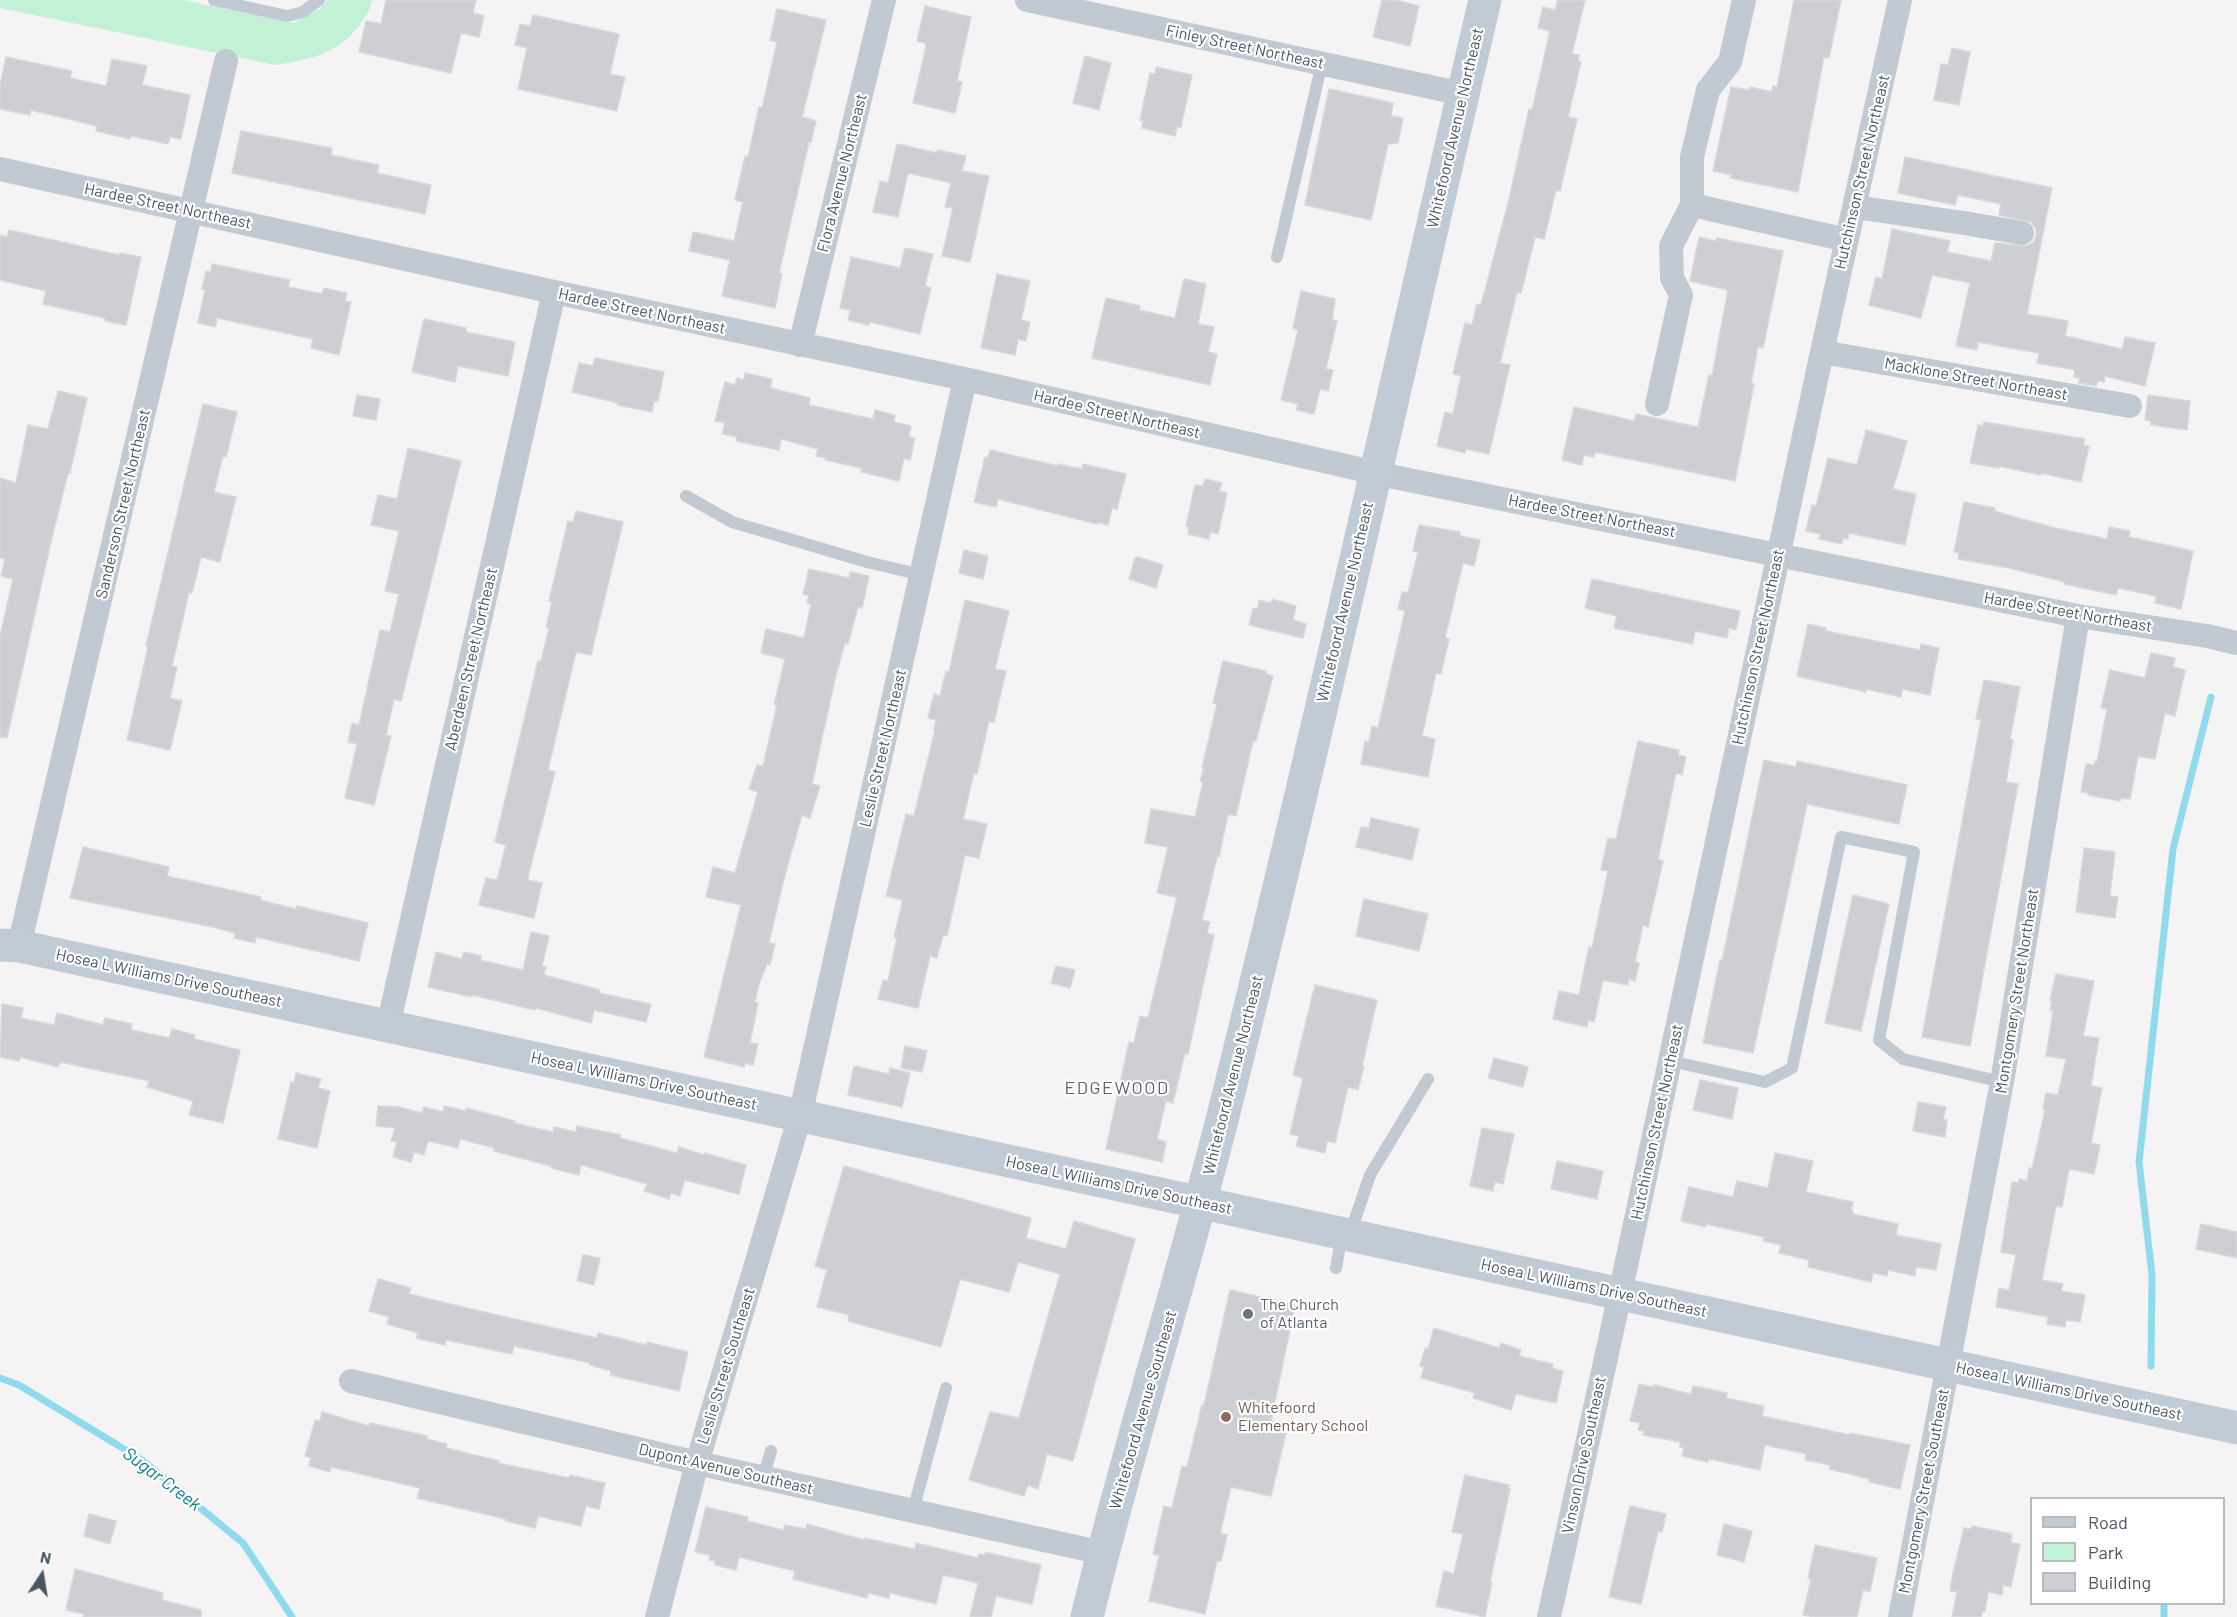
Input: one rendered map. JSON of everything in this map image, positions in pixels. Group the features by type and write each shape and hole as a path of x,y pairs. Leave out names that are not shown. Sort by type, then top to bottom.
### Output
{"street":[{"name":"Flora Avenue Northeast","path":"800,345 884,0"},
{"name":"Finley Street Northeast","path":"1027,0 1463,94"},
{"name":"Whitefoord Avenue Northeast","path":"1201,1203 1485,0"},
{"path":"1658,404 1680,295 1672,278 1671,246 1692,205 1692,157 1708,90 1730,62 1744,0"},
{"name":"Hutchinson Street Northeast","path":"1620,1294 1821,352 1856,207 1900,0"},
{"name":"Sanderson Street Northeast","path":"10,945 192,211 226,61"},
{"name":"Hardee Street Northeast","path":"0,169 554,292 965,379 1375,473 2078,616 2207,636 2237,643"},
{"path":"1692,205 1847,240"},
{"path":"1856,207 1964,222 2022,233"},
{"name":"Aberdeen Street Northeast","path":"388,1026 554,292"},
{"name":"Macklone Street Northeast","path":"1821,352 2130,406"},
{"name":"Leslie Street Northeast","path":"800,1116 965,379"},
{"name":"Montgomery Street Northeast","path":"1947,1365 2002,1083 2078,616"},
{"name":"Hosea L Williams Drive Southeast","path":"10,945 2237,1428"},
{"name":"Leslie Street Southeast","path":"657,1617 697,1463 800,1116"},
{"name":"Whitefoord Avenue Southeast","path":"1087,1617 1201,1203"},
{"name":"Vinson Drive Southeast","path":"1549,1617 1620,1294"},
{"name":"Montgomery Street Southeast","path":"1900,1617 1947,1365"},
{"name":"Dupont Avenue Southeast","path":"351,1381 697,1463 1103,1553"}],"lane":[{"path":"214,0 287,16 303,12 319,0"},
{"path":"1277,257 1322,63"},
{"path":"686,496 732,522 867,562 921,575"},
{"path":"1670,1061 1765,1082 1792,1068 1841,837 1914,852 1879,1040 1903,1059 2002,1083"},
{"path":"1336,1268 1346,1234 1370,1175 1428,1079"},
{"path":"913,1511 946,1388"},
{"path":"763,1478 771,1450"}],"green space":[{"path":"0,0 183,0 293,23 320,9 327,0 372,0 371,6 354,32 335,48 301,61 275,65 0,8"}],"building":[{"path":"386,0 476,0 473,13 484,16 479,37 461,33 451,73 359,52 366,21 381,24"},
{"path":"1382,0 1396,0 1419,6 1410,46 1373,37"},
{"path":"1558,0 1585,0 1572,54 1579,55 1578,61 1581,62 1568,117 1577,119 1560,191 1556,190 1544,239 1535,237 1521,293 1517,292 1500,363 1510,365 1489,454 1466,449 1465,453 1437,446 1445,412 1453,414 1461,376 1453,374 1465,323 1472,325 1477,304 1481,305 1509,199 1529,109 1532,110 1550,31 1538,28 1543,7 1555,10"},
{"path":"1794,0 1841,0 1829,58 1824,57 1798,192 1730,178 1732,175 1713,171 1731,87 1749,90 1750,87 1772,92 1773,86 1777,87"},
{"path":"925,6 971,17 957,81 962,82 955,113 913,103 926,47 925,43 917,41"},
{"path":"777,9 826,20 802,117 816,121 811,142 809,142 779,273 782,274 775,308 722,296 730,260 689,251 693,232 734,241 743,202 735,200 745,156 748,157 759,107 762,108 777,42 770,40"},
{"path":"533,15 619,34 610,74 625,77 617,111 518,89 527,48 515,45 520,24 530,26"},
{"path":"1952,48 1970,52 1959,105 1934,100 1941,64 1948,65"},
{"path":"1085,56 1111,63 1099,110 1073,103"},
{"path":"6,57 72,71 70,78 106,86 112,59 147,66 142,85 190,95 181,139 170,137 168,144 131,136 130,139 96,131 97,126 31,110 30,115 0,109 0,85"},
{"path":"1156,67 1192,75 1181,127 1177,127 1175,136 1142,128 1143,121 1140,120 1150,73 1155,74"},
{"path":"1329,89 1393,103 1391,116 1403,118 1398,143 1388,144 1371,220 1305,205"},
{"path":"241,131 332,148 331,155 379,165 377,173 431,185 425,214 232,173"},
{"path":"897,144 937,153 938,150 966,156 962,171 989,176 970,262 942,256 953,208 945,207 951,183 908,173 898,217 873,212 880,181 888,183"},
{"path":"1905,157 2052,188 2027,314 2068,321 2065,336 2122,349 2125,337 2155,343 2145,386 2105,376 2104,382 2098,381 2096,386 2079,383 2080,378 2074,377 2075,370 2037,363 2039,353 1978,342 1977,350 1956,346 1970,283 1932,275 1921,318 1869,305 1876,277 1882,279 1892,229 1950,241 1947,252 1991,261 1995,243 2026,246 2033,243 2036,236 2036,229 2031,222 1999,215 2001,204 1958,195 1955,205 1898,193"},
{"path":"9,230 119,255 120,253 141,257 126,325 43,304 46,291 0,280 0,235 7,237"},
{"path":"1699,237 1716,241 1717,238 1783,251 1763,348 1758,347 1751,384 1754,384 1735,481 1595,452 1594,457 1584,455 1582,465 1562,460 1574,407 1634,421 1636,414 1698,427 1709,375 1712,376 1728,290 1690,281"},
{"path":"905,248 933,254 925,286 931,288 920,334 870,322 869,325 848,320 850,310 840,308 851,257 900,268"},
{"path":"212,264 290,280 288,287 322,294 324,288 347,293 345,301 351,302 339,355 311,348 313,339 217,318 215,327 198,323 205,290 202,289 206,271 211,272"},
{"path":"997,274 1030,281 1021,320 1030,322 1026,341 1018,339 1015,355 981,348"},
{"path":"1184,279 1206,284 1198,324 1214,327 1208,352 1217,354 1210,385 1092,358 1106,298 1140,306 1139,310 1175,318"},
{"path":"1301,291 1335,299 1332,320 1337,321 1326,369 1333,370 1328,391 1320,389 1314,414 1296,410 1298,404 1281,400 1298,330 1293,328"},
{"path":"424,319 466,328 466,332 515,342 508,376 458,366 455,382 412,372"},
{"path":"595,358 664,372 658,401 654,401 652,412 572,392 579,363 593,366"},
{"path":"745,373 772,379 770,388 810,398 809,405 873,419 875,410 895,415 894,422 911,426 909,437 915,438 910,460 904,458 899,481 861,472 862,468 825,460 826,458 816,456 818,449 781,439 779,450 736,441 737,437 722,434 725,423 715,421 725,382 735,385 737,378 744,380"},
{"path":"58,391 87,398 50,546 7,738 0,737 0,636 13,579 1,576 5,559 0,558 0,478 16,483 28,425 48,429"},
{"path":"357,395 380,399 376,420 353,416"},
{"path":"2148,395 2190,401 2187,430 2151,425 2151,421 2145,420"},
{"path":"203,404 237,412 226,457 223,456 214,492 236,497 220,562 201,557 192,593 189,592 172,666 177,667 170,698 182,701 170,750 127,740 148,647 146,646"},
{"path":"1984,422 2085,439 2083,445 2089,446 2081,482 2041,473 2041,475 1999,466 1999,468 1970,463 1978,425 1983,426"},
{"path":"1866,430 1907,441 1893,489 1916,494 1905,545 1849,533 1848,539 1843,538 1842,544 1819,539 1820,534 1806,531 1812,505 1816,506 1828,458 1857,465"},
{"path":"408,448 461,461 401,701 394,699 386,735 391,736 374,805 345,798 357,744 348,742 352,723 359,725 380,630 390,632 399,594 385,591 399,531 371,525 378,495 397,499"},
{"path":"990,450 1058,466 1058,464 1082,469 1083,464 1126,474 1117,509 1112,508 1108,525 998,499 996,507 974,502 985,457 988,458"},
{"path":"1205,479 1222,483 1219,491 1227,493 1218,534 1210,532 1209,539 1188,534 1189,527 1186,526 1195,485 1203,486"},
{"path":"1964,502 1995,508 1994,511 2051,527 2107,539 2109,527 2130,531 2129,537 2193,551 2181,609 2155,603 2156,596 2118,588 2116,595 2064,584 2065,582 2009,568 1958,559 1959,553 1954,552"},
{"path":"576,511 623,522 591,655 576,652 548,770 555,772 528,877 528,880 542,883 534,918 479,905 486,878 497,880 506,845 495,842 538,661 541,662 549,628 546,627 552,602 549,601 568,521 573,522"},
{"path":"1419,525 1460,532 1460,536 1480,540 1474,566 1463,563 1445,638 1449,639 1441,674 1436,673 1422,736 1435,739 1428,777 1361,764 1365,741 1369,742 1372,726 1378,728 1405,611 1398,609 1402,592 1408,593 1418,552 1413,551"},
{"path":"964,550 988,556 983,579 959,573"},
{"path":"1135,558 1163,565 1156,588 1129,579"},
{"path":"809,569 849,578 850,572 869,576 862,608 858,607 835,679 812,784 820,786 810,818 802,815 783,882 769,943 775,944 770,965 767,964 755,1002 758,1003 750,1043 758,1044 753,1065 745,1063 744,1067 704,1057 741,905 706,897 713,867 735,873 758,792 749,789 757,765 763,766 785,659 761,653 766,629 804,638 811,604 807,603 809,596 803,594"},
{"path":"1592,579 1740,611 1736,630 1729,628 1727,638 1695,631 1693,644 1614,628 1617,616 1585,608"},
{"path":"1272,599 1296,606 1293,620 1306,624 1303,638 1249,625 1253,608 1258,609 1259,600 1271,603"},
{"path":"965,600 1009,611 995,669 1006,671 994,722 989,721 977,774 974,773 963,819 987,824 979,858 965,855 947,936 943,935 937,958 930,956 918,1008 878,999 883,980 888,981 897,937 894,937 903,900 886,896 906,814 914,816 935,730 936,720 928,718 934,694 940,696 946,671 949,672"},
{"path":"1808,624 1826,628 1826,631 1920,650 1921,644 1939,648 1930,695 1902,689 1901,697 1866,689 1866,692 1797,676"},
{"path":"2151,653 2175,658 2173,667 2185,670 2175,716 2165,713 2155,759 2138,756 2130,799 2121,798 2120,801 2081,792 2086,764 2094,765 2095,761 2097,762 2107,709 2101,708 2110,670 2145,678"},
{"path":"1223,661 1266,671 1266,674 1273,676 1256,741 1253,741 1236,816 1228,814 1202,920 1210,922 1207,933 1214,935 1188,1054 1185,1053 1173,1103 1166,1101 1157,1139 1166,1142 1162,1162 1106,1149 1129,1042 1134,1043 1140,1016 1148,1018 1177,897 1157,893 1168,847 1145,843 1151,809 1195,817 1203,782 1200,781 1204,768 1202,768 1217,704 1213,703"},
{"path":"1984,680 2020,687 2010,739 2013,740 2006,782 2018,784 1970,1046 1922,1037 1981,720 1976,719"},
{"path":"1638,741 1679,750 1678,755 1686,757 1682,775 1676,773 1658,859 1663,861 1648,927 1643,925 1635,962 1639,963 1635,981 1629,979 1628,985 1603,980 1594,1022 1588,1020 1587,1027 1553,1019 1559,991 1579,995 1589,947 1592,948 1608,871 1601,870 1608,838 1616,839"},
{"path":"1764,760 1796,767 1797,761 1907,785 1899,824 1807,804 1753,1053 1703,1043"},
{"path":"1371,818 1419,829 1412,860 1356,847 1361,827 1369,828"},
{"path":"83,847 169,867 167,876 261,897 260,900 296,909 297,906 368,923 359,961 256,937 255,943 234,938 235,933 208,926 70,898"},
{"path":"2084,848 2115,852 2110,896 2118,897 2115,918 2076,912"},
{"path":"1853,895 1889,904 1861,1031 1825,1023"},
{"path":"1364,899 1428,914 1419,951 1356,936"},
{"path":"531,932 549,936 542,966 546,967 544,975 600,990 599,993 651,1004 646,1022 594,1010 591,1023 536,1008 535,1010 428,987 436,952 462,959 464,952 482,956 480,960 523,970"},
{"path":"1056,966 1075,970 1070,988 1051,983"},
{"path":"2056,974 2094,981 2083,1036 2099,1038 2091,1086 2102,1088 2091,1143 2100,1145 2094,1174 2069,1169 2062,1207 2056,1206 2042,1280 2063,1284 2061,1291 2085,1295 2080,1322 2066,1320 2065,1327 2047,1324 2048,1317 1996,1307 1999,1288 2009,1290 2016,1255 2001,1252 2012,1182 2018,1183 2019,1179 2027,1181 2029,1168 2032,1169 2045,1110 2043,1109 2046,1093 2058,1095 2066,1059 2046,1056 2053,1011 2050,1010 2052,1001 2050,1000"},
{"path":"1315,985 1377,1000 1358,1090 1348,1087 1335,1143 1327,1141 1325,1153 1296,1146 1299,1136 1290,1134 1303,1078 1293,1075"},
{"path":"2,1004 23,1008 21,1018 54,1025 57,1013 103,1025 105,1018 132,1024 131,1030 169,1038 172,1029 195,1035 194,1039 240,1050 223,1123 189,1115 193,1101 147,1087 149,1081 60,1062 58,1067 20,1057 19,1061 0,1057"},
{"path":"905,1046 927,1051 922,1072 901,1068"},
{"path":"1494,1058 1528,1067 1523,1087 1488,1078"},
{"path":"854,1066 889,1074 890,1068 910,1073 902,1107 848,1095"},
{"path":"296,1073 321,1079 318,1088 330,1091 317,1148 278,1139 291,1082 294,1083"},
{"path":"1700,1080 1738,1088 1732,1119 1693,1110"},
{"path":"1918,1102 1946,1107 1943,1120 1947,1120 1945,1137 1913,1131"},
{"path":"378,1106 399,1107 422,1113 424,1107 443,1112 444,1106 466,1111 466,1108 553,1132 554,1127 576,1132 577,1126 621,1135 620,1138 677,1153 679,1147 746,1165 739,1194 685,1180 680,1196 671,1193 669,1199 644,1191 647,1184 581,1165 579,1175 460,1139 458,1148 428,1141 424,1155 414,1152 411,1162 393,1157 397,1142 391,1141 395,1128 376,1126"},
{"path":"1482,1128 1514,1134 1503,1184 1495,1182 1493,1191 1470,1186"},
{"path":"1775,1153 1813,1161 1806,1192 1853,1202 1851,1211 1853,1214 1898,1224 1896,1235 1941,1244 1936,1270 1916,1267 1915,1276 1888,1270 1887,1276 1873,1273 1871,1282 1808,1267 1809,1260 1779,1253 1781,1245 1763,1241 1764,1237 1681,1221 1689,1187 1733,1197 1737,1181 1768,1188"},
{"path":"1557,1161 1603,1171 1597,1199 1551,1189"},
{"path":"844,1166 1031,1218 1026,1238 1066,1249 1074,1221 1135,1239 1073,1461 1047,1454 1038,1489 1028,1485 1024,1496 969,1480 990,1412 1019,1418 1060,1274 1018,1262 1009,1292 960,1279 941,1347 848,1321 849,1315 817,1307 827,1270 815,1266"},
{"path":"2201,1224 2237,1232 2237,1258 2196,1249"},
{"path":"583,1255 600,1258 594,1285 577,1281"},
{"path":"378,1279 411,1288 409,1294 467,1308 597,1338 598,1333 688,1352 679,1391 610,1375 611,1371 590,1365 590,1363 514,1346 512,1354 446,1340 445,1345 416,1338 418,1333 387,1324 389,1317 369,1311"},
{"path":"1230,1290 1295,1305 1271,1421 1288,1425 1271,1496 1231,1487 1221,1529 1221,1534 1227,1535 1221,1561 1217,1561 1205,1614 1149,1601 1159,1556 1153,1554 1164,1506 1172,1508 1182,1466 1187,1467 1202,1405 1204,1405"},
{"path":"1434,1328 1499,1348 1501,1343 1521,1350 1519,1356 1553,1364 1552,1368 1563,1371 1556,1403 1516,1394 1511,1410 1473,1398 1475,1393 1421,1378 1424,1367 1420,1366"},
{"path":"1639,1384 1653,1387 1654,1385 1691,1394 1693,1386 1727,1393 1726,1398 1764,1406 1762,1416 1910,1445 1900,1489 1829,1469 1830,1465 1805,1460 1806,1454 1765,1445 1760,1470 1709,1459 1708,1462 1682,1456 1684,1448 1680,1447 1680,1442 1643,1435 1644,1431 1638,1430 1640,1423 1630,1421"},
{"path":"322,1412 369,1426 370,1423 427,1436 426,1439 447,1444 446,1448 499,1461 498,1463 605,1483 599,1509 586,1506 581,1526 538,1516 535,1528 417,1498 420,1488 331,1467 330,1472 309,1466 311,1458 305,1456 315,1420 320,1421"},
{"path":"1465,1475 1509,1485 1508,1489 1510,1489 1490,1582 1492,1582 1485,1617 1436,1606 1444,1571 1454,1574 1463,1534 1452,1532"},
{"path":"1630,1506 1666,1514 1662,1532 1658,1531 1641,1604 1609,1597"},
{"path":"706,1507 748,1517 747,1521 783,1530 785,1525 806,1529 807,1524 864,1540 864,1538 915,1549 916,1543 978,1558 979,1554 985,1555 985,1552 1041,1565 1032,1604 996,1596 991,1617 970,1617 978,1583 943,1575 936,1604 890,1593 889,1598 868,1593 867,1598 793,1579 795,1571 739,1557 736,1570 715,1565 715,1561 709,1560 710,1555 695,1552"},
{"path":"89,1514 116,1521 110,1544 84,1536"},
{"path":"1724,1524 1752,1531 1744,1562 1717,1555"},
{"path":"1972,1526 2012,1534 2011,1543 2020,1544 2011,1587 2003,1585 2002,1595 1988,1592 1985,1611 1981,1617 1952,1617 1957,1592 1950,1591 1953,1573 1964,1528 1971,1529"},
{"path":"1815,1545 1877,1558 1870,1592 1863,1590 1857,1617 1803,1615 1811,1579 1808,1579"},
{"path":"75,1569 163,1593 162,1600 201,1610 201,1617 83,1617 84,1614 66,1610"}],"waterway":[{"path":"2151,1366 2152,1275 2139,1162 2173,849 2211,697"},
{"name":"Sugar Creek","path":"0,1378 19,1385 142,1460 243,1543 292,1617"},
{"path":"2164,1605 2164,1617"}],"place":[{"name":"The Church of Atlanta","path":"1248,1314"},
{"name":"Whitefoord Elementary School","path":"1226,1417"}],"district":[{"name":"EDGEWOOD","path":"1117,1088"}]}
